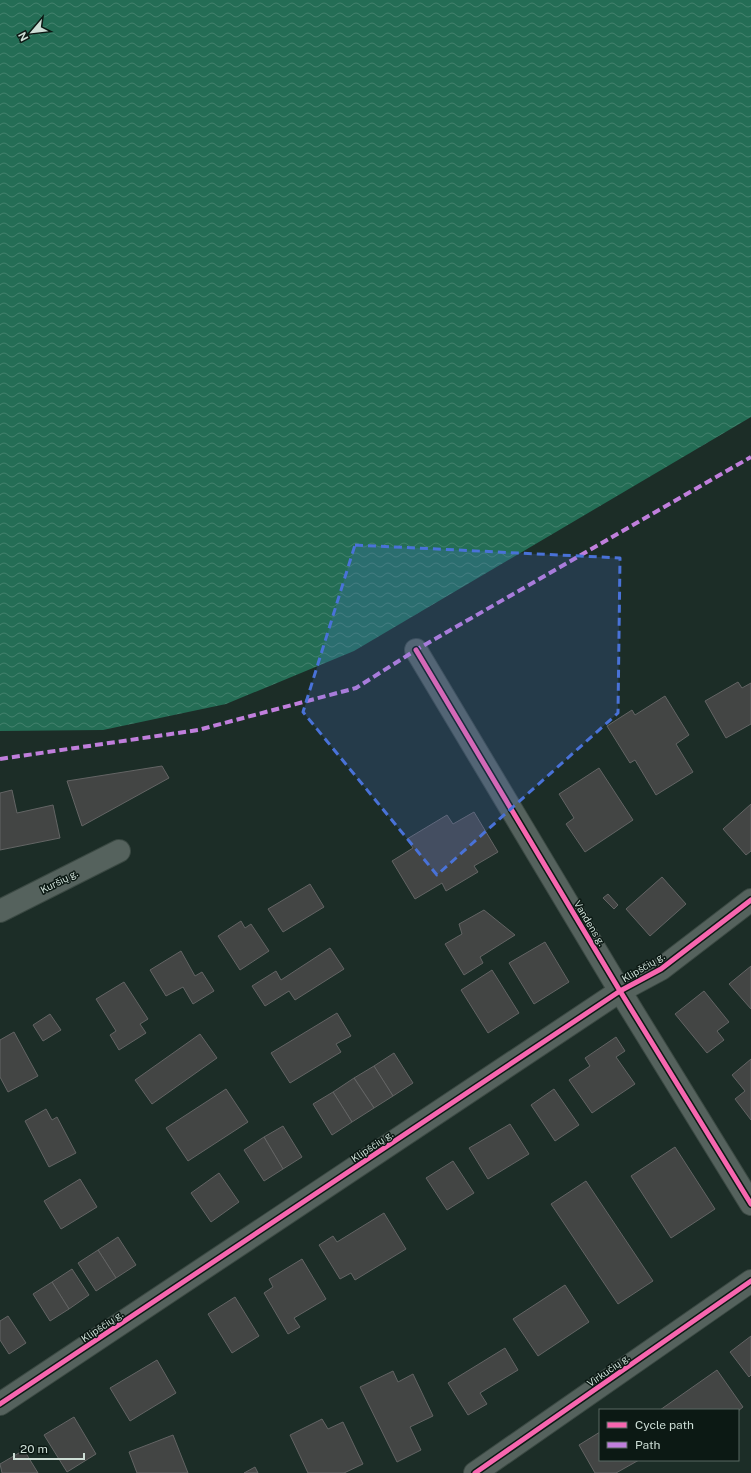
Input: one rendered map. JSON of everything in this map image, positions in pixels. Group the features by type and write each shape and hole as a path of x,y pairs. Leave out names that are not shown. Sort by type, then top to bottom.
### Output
{"street":[{"name":"Vandens g.","path":"416,650 620,991 751,1204"},
{"name":"Kuršių g.","path":"0,911 119,851"},
{"name":"Klipščių g.","path":"0,1404 620,991 661,969 751,900"},
{"name":"Virkučių g.","path":"475,1473 751,1281"}],"highlighted area":[{"path":"355,545 620,558 618,713 437,875 303,712"}],"water":[{"path":"0,0 751,0 751,417 354,651 226,704 103,730 0,731"}],"building":[{"path":"738,682 742,688 751,683 751,724 726,738 705,701"},
{"path":"665,696 689,735 676,744 693,772 656,795 635,760 630,763 607,726 632,710 635,715"},
{"path":"162,766 169,778 82,826 67,781"},
{"path":"599,768 633,820 585,852 566,824 574,818 559,794"},
{"path":"12,790 17,813 53,805 60,838 0,850 0,793"},
{"path":"751,804 751,851 746,855 723,829"},
{"path":"474,812 498,852 474,866 478,872 446,891 442,883 415,899 392,861 413,848 407,839 447,815 453,824"},
{"path":"662,877 686,904 650,936 626,909"},
{"path":"310,884 324,907 283,932 268,909"},
{"path":"608,894 618,905 614,909 603,898"},
{"path":"484,910 515,935 480,957 483,963 464,975 445,944 462,934 459,924"},
{"path":"241,921 245,928 251,924 269,951 240,970 218,936"},
{"path":"545,942 569,982 534,1004 509,963"},
{"path":"330,948 344,969 295,1000 289,991 265,1006 252,986 276,971 281,980"},
{"path":"181,951 195,976 202,972 214,991 193,1004 183,987 166,996 150,970"},
{"path":"751,966 751,1009 729,984"},
{"path":"492,970 519,1013 488,1033 461,990"},
{"path":"124,982 148,1019 140,1024 146,1033 119,1050 110,1035 116,1031 96,999"},
{"path":"704,991 729,1022 717,1031 724,1040 707,1053 675,1014"},
{"path":"337,1013 351,1036 336,1044 341,1052 290,1083 271,1053"},
{"path":"50,1014 61,1030 43,1041 33,1025"},
{"path":"14,1032 38,1076 8,1092 0,1077 0,1040"},
{"path":"200,1034 217,1058 152,1104 135,1080"},
{"path":"616,1037 625,1051 616,1057 635,1084 592,1113 569,1080 590,1066 585,1058"},
{"path":"394,1053 413,1083 393,1096 374,1066"},
{"path":"751,1059 751,1120 735,1099 745,1091 732,1075"},
{"path":"374,1066 393,1096 374,1108 354,1078"},
{"path":"354,1078 374,1108 352,1122 333,1092"},
{"path":"226,1089 248,1122 188,1161 166,1128"},
{"path":"554,1089 579,1125 555,1141 531,1105"},
{"path":"333,1092 352,1122 332,1135 313,1104"},
{"path":"46,1109 52,1120 57,1117 76,1153 49,1167 25,1121"},
{"path":"510,1124 529,1154 488,1179 469,1148"},
{"path":"283,1126 302,1157 283,1169 264,1137"},
{"path":"264,1137 283,1169 264,1181 244,1150"},
{"path":"675,1147 715,1209 671,1238 631,1176"},
{"path":"453,1161 474,1193 447,1210 426,1178"},
{"path":"219,1173 239,1202 211,1222 191,1193"},
{"path":"80,1179 97,1207 61,1229 44,1201"},
{"path":"586,1181 653,1281 618,1304 551,1204"},
{"path":"384,1213 406,1249 355,1280 351,1273 340,1279 319,1245 333,1236 337,1242"},
{"path":"118,1237 136,1265 116,1278 98,1250"},
{"path":"98,1250 116,1278 96,1291 78,1263"},
{"path":"302,1259 326,1299 294,1318 300,1327 288,1334 264,1293 273,1287 269,1279"},
{"path":"72,1269 89,1295 69,1309 52,1282"},
{"path":"52,1282 69,1309 50,1321 33,1294"},
{"path":"565,1285 589,1322 538,1356 513,1319"},
{"path":"235,1297 259,1336 232,1353 208,1314"},
{"path":"8,1316 26,1343 9,1354 0,1340 0,1321"},
{"path":"751,1336 751,1375 749,1377 730,1352"},
{"path":"505,1348 518,1370 480,1393 487,1404 468,1415 448,1383"},
{"path":"157,1360 176,1393 130,1421 110,1388"},
{"path":"717,1370 743,1407 739,1410 661,1409"},
{"path":"393,1371 398,1382 413,1374 433,1416 410,1427 421,1450 397,1462 360,1387"},
{"path":"74,1417 96,1454 67,1472 44,1435"},
{"path":"322,1419 328,1429 343,1422 363,1464 344,1473 308,1473 290,1435"},
{"path":"599,1433 599,1461 637,1461 616,1473 595,1473 579,1445"},
{"path":"173,1435 188,1473 137,1473 129,1452"},
{"path":"24,1450 38,1473 2,1473 0,1464"},
{"path":"255,1467 258,1473 244,1473"}],"marked path":[{"path":"0,759 198,730 356,688 416,650 751,457"}],"cycle path":[{"path":"416,650 620,991 751,1204"},
{"path":"0,1404 620,991 661,969 751,900"},
{"path":"475,1473 751,1281"}]}
